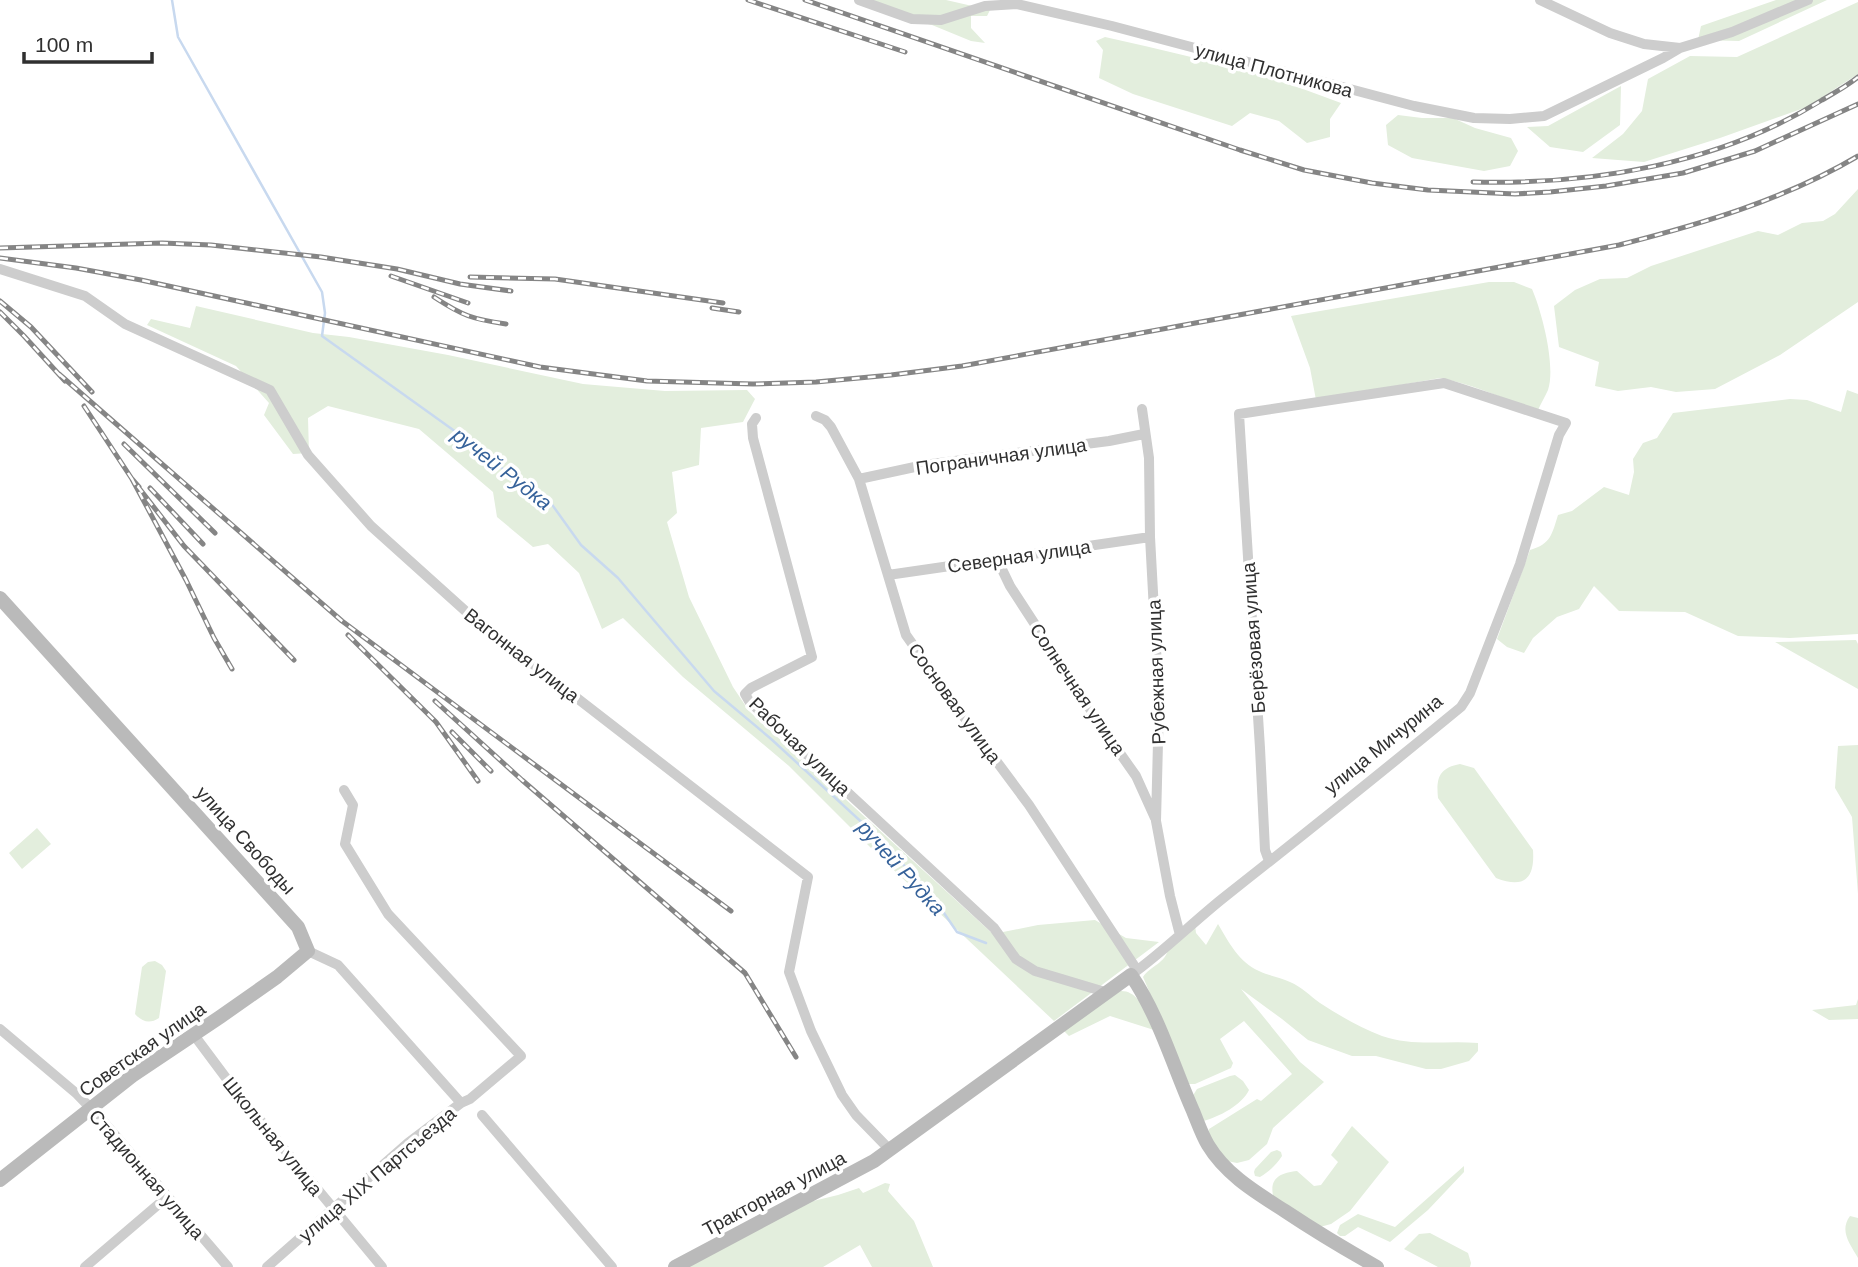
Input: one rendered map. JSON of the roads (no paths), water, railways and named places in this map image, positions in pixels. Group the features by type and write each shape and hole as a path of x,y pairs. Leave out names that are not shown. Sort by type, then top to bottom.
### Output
{"main road":[{"name":"улица Свободы","path":"0,598 298,927 309,951"},
{"name":"Советская улица","path":"0,1180 132,1076 277,977 309,951"},
{"name":"улица Мичурина","path":"890,1150 1134,973"},
{"path":"1134,973 1200,1129 1221,1164 1254,1191 1326,1239 1377,1267"},
{"name":"Тракторная улица","path":"675,1267 890,1150"}],"street":[{"name":"улица Плотникова","path":"859,0 912,19 941,20 985,6 1017,4 1112,26 1390,100 1474,118 1544,116 1680,48"},
{"path":"1540,0 1610,33 1644,44 1680,48 1732,32 1808,0"},
{"name":"Вагонная улица","path":"0,269 85,296 125,324 270,390 308,455 371,526 433,583 492,633 808,877 789,972 811,1031 842,1095 856,1115 890,1150"},
{"name":"улица Мичурина","path":"1134,973 1461,707 1470,694 1520,564 1559,435 1566,423 1444,383 1239,414"},
{"name":"Рубежная улица","path":"1142,409 1149,458 1158,703 1156,821 1180,934"},
{"name":"Берёзовая улица","path":"1239,414 1265,850 1269,861"},
{"name":"Сосновая улица","path":"817,416 831,426 859,479 906,635 1029,805 1134,973"},
{"name":"Рабочая улица","path":"756,418 752,424 753,438 812,657 751,688 745,694 749,701 994,928 1016,959 1035,971 1105,992"},
{"name":"Пограничная улица","path":"859,479 924,465 1144,434"},
{"name":"Северная улица","path":"888,575 1150,537"},
{"name":"Солнечная улица","path":"997,559 1010,586 1136,776 1156,821"},
{"name":"улица XIX Партсъезда","path":"267,1267 408,1143 470,1099 521,1056 388,914 345,844 353,805 344,790"},
{"path":"309,951 338,965 461,1103"},
{"name":"Стадионная улица","path":"0,1029 77,1094 102,1120 228,1267"},
{"name":"Школьная улица","path":"194,1035 235,1090 382,1267"},
{"path":"482,1115 612,1267"},
{"path":"85,1267 167,1197"}],"waterway":[{"name":"ручей Рудка","path":"172,0 178,37 322,292 325,313 322,336 463,437 519,482 548,499 581,545 618,578 714,691 770,738 880,839 933,897 957,932 986,943"}],"railway":[{"path":"748,0 905,52"},
{"path":"805,0 1304,170 1428,190 1515,194 1550,192 1683,173 1755,151 1858,104"},
{"path":"1473,182 1518,182 1609,174 1698,155 1782,122 1858,77"},
{"path":"0,258 141,280 540,367 647,381 753,384 816,382 962,366 1619,245 1742,209 1801,186 1858,156"},
{"path":"0,248 162,243 211,245 321,257 511,291"},
{"path":"391,276 468,303"},
{"path":"470,277 555,279 723,303"},
{"path":"434,297 468,316 506,324"},
{"path":"0,301 31,327 92,392"},
{"path":"712,308 739,312"},
{"path":"0,312 65,381"},
{"path":"59,374 342,621 731,911"},
{"path":"84,406 139,487"},
{"path":"124,444 215,533"},
{"path":"232,669 132,479 184,546 294,660"},
{"path":"150,488 203,544"},
{"path":"348,635 436,722 478,781"},
{"path":"435,701 745,973 796,1057"},
{"path":"452,732 491,771"}]}
